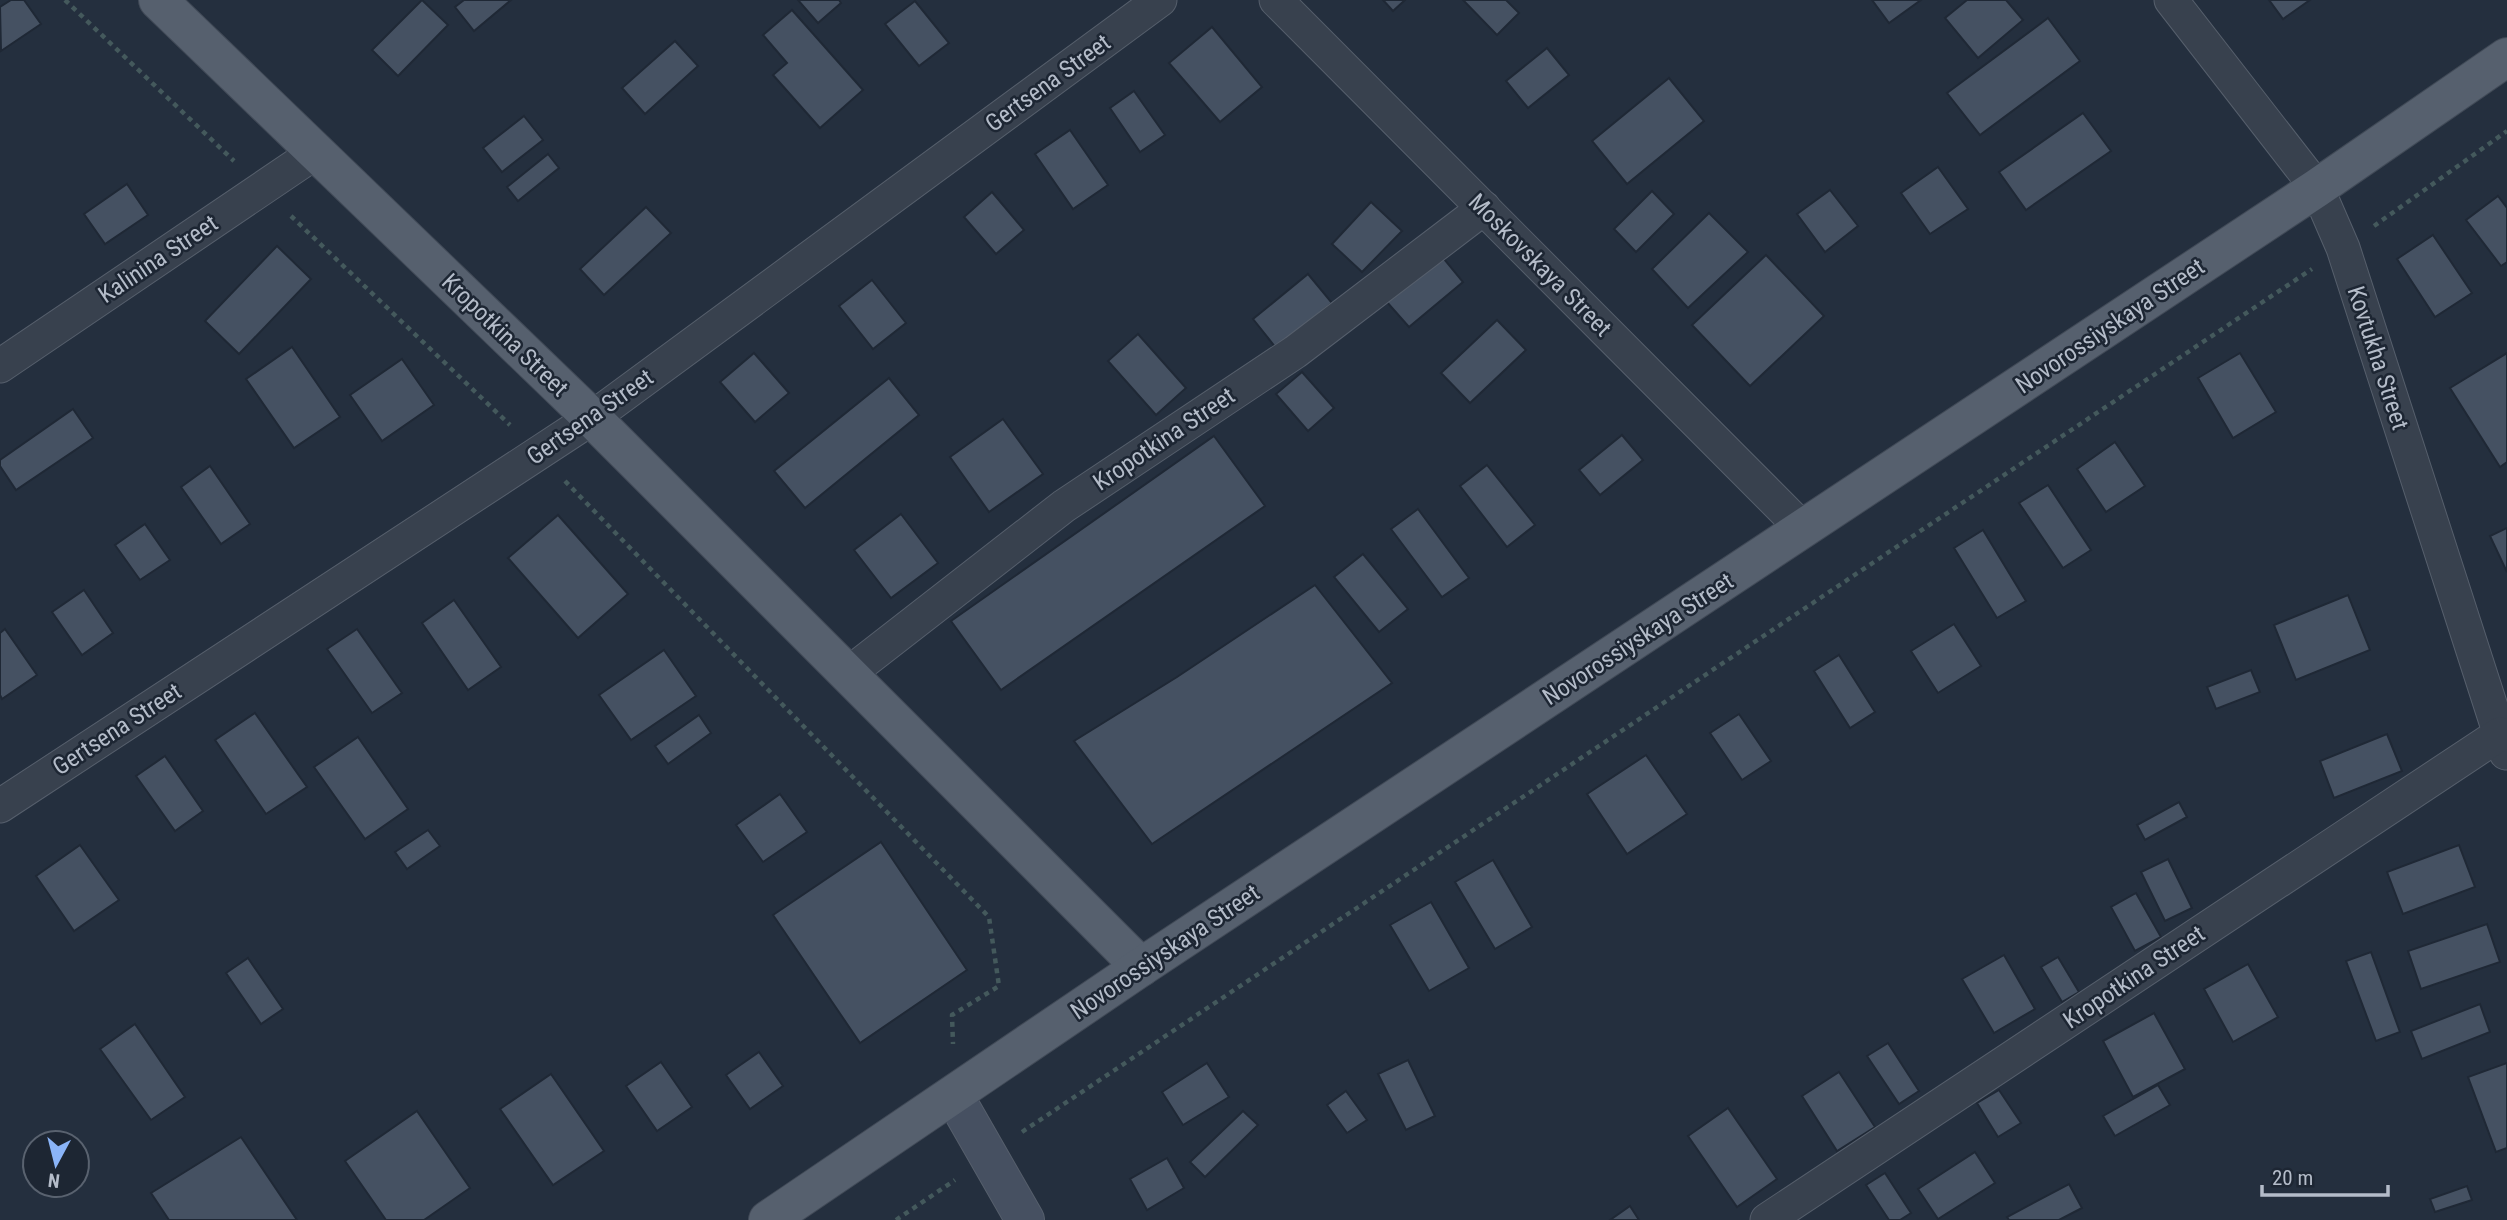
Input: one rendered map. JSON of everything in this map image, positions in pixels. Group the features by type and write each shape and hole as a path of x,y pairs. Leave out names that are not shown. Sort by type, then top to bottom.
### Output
{"main road":[{"name":"Kropotkina Street","path":"158,0 592,418 1141,967"},
{"name":"Novorossiyskaya Street","path":"768,1220 1141,967 2317,188 2507,57"},
{"path":"954,1096 1025,1220"}],"street":[{"name":"Gertsena Street","path":"0,806 592,418 1160,0"},
{"name":"Moskovskaya Street","path":"1276,0 1804,530"},
{"name":"Kovtukha Street","path":"2171,0 2317,188 2343,248 2503,745"},
{"name":"Kalinina Street","path":"0,366 316,152"},
{"name":"Kropotkina Street","path":"848,674 1064,506 1295,352 1484,208"},
{"name":"Kropotkina Street","path":"1767,1220 2503,745"}],"path":[{"path":"65,0 538,453 989,917 999,986 952,1015 954,1096"},
{"path":"896,1220 987,1155 2343,248 2507,131"},
{"path":"948,1185 949,1172"}],"building":[{"path":"11,0 24,0 41,24 1,51 0,7"},
{"path":"422,0 448,25 398,76 372,50"},
{"path":"464,0 511,0 474,31 455,7"},
{"path":"798,0 839,0 841,3 818,23"},
{"path":"1383,0 1405,0 1393,11"},
{"path":"1463,0 1506,0 1519,13 1497,35"},
{"path":"1872,0 1921,0 1889,23"},
{"path":"1967,0 2006,0 2023,20 1978,58 1945,18"},
{"path":"2269,0 2310,0 2283,19"},
{"path":"915,1 949,43 919,66 885,24"},
{"path":"792,10 863,90 820,128 773,75 787,63 763,35"},
{"path":"2048,18 2080,61 1980,135 1947,93"},
{"path":"1212,27 1262,87 1220,122 1169,63"},
{"path":"675,41 698,66 645,114 622,88"},
{"path":"1547,48 1569,75 1528,108 1506,81"},
{"path":"1669,78 1704,121 1627,184 1592,141"},
{"path":"1134,91 1165,135 1140,152 1110,108"},
{"path":"2083,113 2111,151 2026,210 1999,172"},
{"path":"524,116 543,140 502,172 483,148"},
{"path":"1070,130 1108,185 1073,209 1035,154"},
{"path":"548,154 559,168 518,201 507,187"},
{"path":"1938,167 1968,209 1930,234 1901,193"},
{"path":"127,184 148,215 105,244 84,214"},
{"path":"1830,190 1858,226 1825,252 1797,214"},
{"path":"1652,191 1674,214 1636,252 1614,229"},
{"path":"992,192 1024,230 996,254 964,217"},
{"path":"2498,196 2507,208 2507,262 2501,266 2466,220"},
{"path":"1371,202 1402,231 1362,272 1332,244"},
{"path":"646,207 671,233 604,295 580,269"},
{"path":"1709,213 1748,252 1688,308 1652,269"},
{"path":"2433,235 2472,293 2435,317 2397,259"},
{"path":"277,246 311,279 239,354 205,321"},
{"path":"1440,254 1463,282 1409,327 1386,301"},
{"path":"1766,255 1824,316 1750,386 1692,325"},
{"path":"1308,274 1332,303 1276,348 1253,319"},
{"path":"872,280 906,323 873,349 839,306"},
{"path":"1497,320 1526,350 1470,403 1441,373"},
{"path":"1138,334 1186,388 1156,415 1108,361"},
{"path":"292,347 340,417 294,448 246,379"},
{"path":"754,353 789,393 755,422 720,382"},
{"path":"2240,353 2276,412 2233,438 2198,378"},
{"path":"2507,353 2507,462 2500,467 2450,388"},
{"path":"402,359 434,405 382,441 350,395"},
{"path":"1302,372 1334,408 1308,431 1276,394"},
{"path":"889,378 919,415 805,508 774,471"},
{"path":"73,409 93,438 16,490 0,466 0,460"},
{"path":"1003,419 1043,474 989,512 950,457"},
{"path":"1622,435 1643,460 1600,495 1579,470"},
{"path":"1214,436 1265,506 1001,690 951,621"},
{"path":"2115,442 2145,486 2106,512 2077,469"},
{"path":"1487,465 1535,525 1507,547 1460,486"},
{"path":"210,466 250,524 221,544 181,487"},
{"path":"2048,485 2091,550 2063,568 2019,503"},
{"path":"1418,509 1469,578 1442,597 1391,529"},
{"path":"901,514 938,563 891,598 854,550"},
{"path":"558,515 628,594 578,638 508,558"},
{"path":"145,524 170,560 140,580 115,545"},
{"path":"2507,528 2507,572 2490,536"},
{"path":"1983,530 2026,601 1997,618 1954,548"},
{"path":"1363,554 1408,609 1379,632 1334,577"},
{"path":"1315,585 1392,683 1152,844 1074,741 1177,677"},
{"path":"84,590 113,633 82,655 52,612"},
{"path":"2348,595 2370,650 2296,680 2274,625"},
{"path":"454,600 501,667 468,690 422,623"},
{"path":"1954,624 1981,666 1938,693 1911,651"},
{"path":"5,629 37,675 2,699 0,633"},
{"path":"357,629 402,693 372,713 327,649"},
{"path":"664,650 696,696 631,740 599,695"},
{"path":"1839,655 1875,712 1850,728 1814,671"},
{"path":"2251,670 2260,692 2216,709 2207,687"},
{"path":"255,713 307,787 266,814 215,740"},
{"path":"1739,714 1771,761 1742,780 1710,733"},
{"path":"699,715 711,733 668,764 655,746"},
{"path":"2387,734 2402,771 2334,798 2320,761"},
{"path":"358,737 408,809 365,839 314,767"},
{"path":"1646,755 1687,814 1627,854 1587,794"},
{"path":"165,756 203,811 175,831 136,776"},
{"path":"780,794 807,832 763,862 736,825"},
{"path":"2179,802 2187,817 2145,840 2137,825"},
{"path":"428,830 440,846 407,869 395,852"},
{"path":"881,842 967,970 860,1043 773,915"},
{"path":"80,845 119,900 74,931 36,876"},
{"path":"2459,845 2475,887 2403,914 2387,872"},
{"path":"2168,859 2192,908 2165,921 2141,872"},
{"path":"1493,860 1532,927 1495,949 1455,882"},
{"path":"2136,893 2161,937 2135,951 2111,907"},
{"path":"1431,902 1469,968 1429,991 1390,925"},
{"path":"2487,924 2500,962 2421,989 2408,951"},
{"path":"2371,952 2400,1032 2376,1041 2346,961"},
{"path":"2004,955 2035,1009 1994,1033 1962,979"},
{"path":"2058,957 2079,992 2062,1002 2041,967"},
{"path":"248,958 283,1009 261,1024 226,973"},
{"path":"2248,964 2278,1017 2233,1042 2204,989"},
{"path":"2480,1004 2490,1032 2422,1059 2411,1031"},
{"path":"2154,1013 2185,1069 2133,1097 2103,1041"},
{"path":"135,1024 185,1097 151,1120 100,1049"},
{"path":"1888,1043 1919,1091 1899,1104 1867,1056"},
{"path":"759,1052 783,1086 750,1109 726,1075"},
{"path":"1408,1060 1435,1116 1406,1130 1378,1074"},
{"path":"661,1062 692,1107 657,1131 626,1086"},
{"path":"1207,1063 1229,1097 1183,1125 1162,1092"},
{"path":"2507,1063 2507,1148 2496,1152 2468,1077"},
{"path":"1839,1072 1875,1127 1837,1151 1802,1096"},
{"path":"551,1074 604,1151 553,1185 500,1109"},
{"path":"2158,1085 2170,1105 2115,1136 2103,1116"},
{"path":"1999,1090 2021,1123 1998,1137 1977,1103"},
{"path":"1346,1091 1367,1120 1347,1133 1327,1105"},
{"path":"1728,1108 1777,1179 1737,1207 1688,1136"},
{"path":"417,1111 470,1188 424,1220 386,1220 345,1161"},
{"path":"1243,1111 1258,1125 1205,1177 1190,1162"},
{"path":"241,1137 297,1220 169,1220 151,1193"},
{"path":"1975,1152 1995,1183 1938,1219 1918,1189"},
{"path":"1167,1158 1184,1188 1147,1210 1130,1179"},
{"path":"1885,1173 1911,1213 1900,1220 1889,1220 1866,1185"},
{"path":"2069,1184 2082,1208 2059,1220 2009,1220 2007,1217"},
{"path":"2467,1186 2472,1200 2435,1212 2430,1199"},
{"path":"1630,1206 1639,1220 1610,1220"}]}
